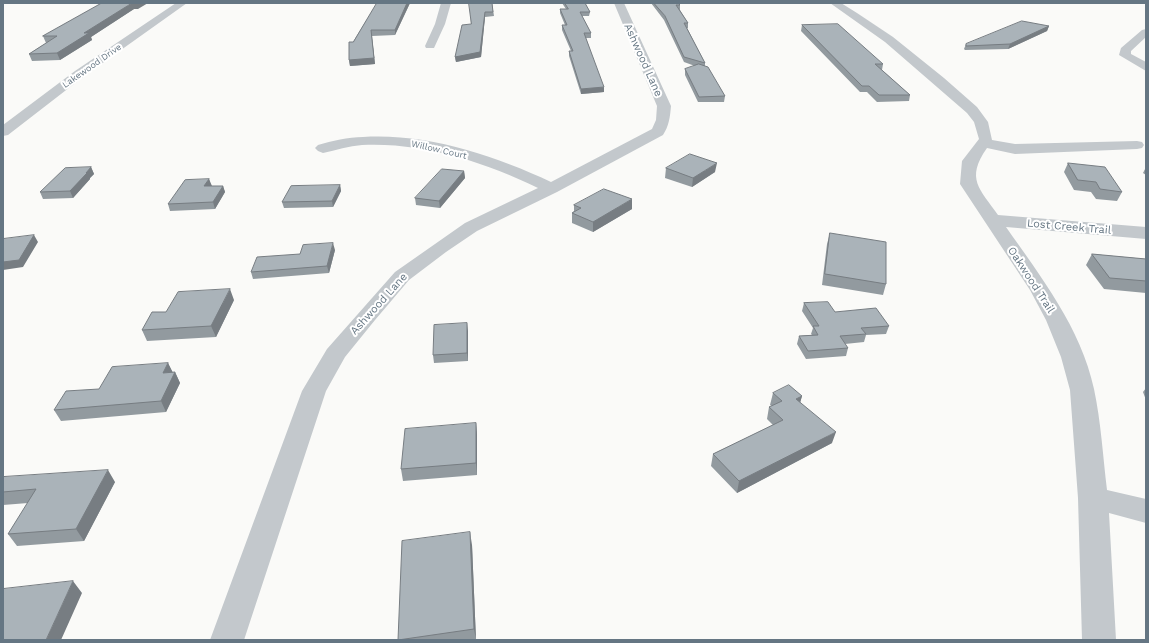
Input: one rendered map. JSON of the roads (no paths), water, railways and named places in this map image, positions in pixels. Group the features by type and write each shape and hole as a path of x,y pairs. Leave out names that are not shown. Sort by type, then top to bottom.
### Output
{"street":[{"name":"Lakewood Drive","path":"3,132 79,74 182,3"},
{"path":"430,46 440,24 446,3"},
{"name":"Ashwood Lane","path":"227,640 314,391 335,354 367,315 402,276 439,248 471,227 551,188 658,132 663,120 664,106 628,27 619,3"},
{"path":"835,3 891,39 972,110 981,122 986,139 983,143 1015,149 1137,145"},
{"path":"1146,32 1125,50 1125,55 1146,67"},
{"name":"Willow Court","path":"323,148 362,141 411,143 459,154 524,175 551,188"},
{"name":"Oakwood Trail","path":"983,143 970,161 967,179 968,184 989,212 992,220 1040,290 1057,320 1073,357 1082,390 1093,498 1099,640"},
{"name":"Lost Creek Trail","path":"992,220 1146,233"},
{"path":"1093,498 1146,511"}]}
